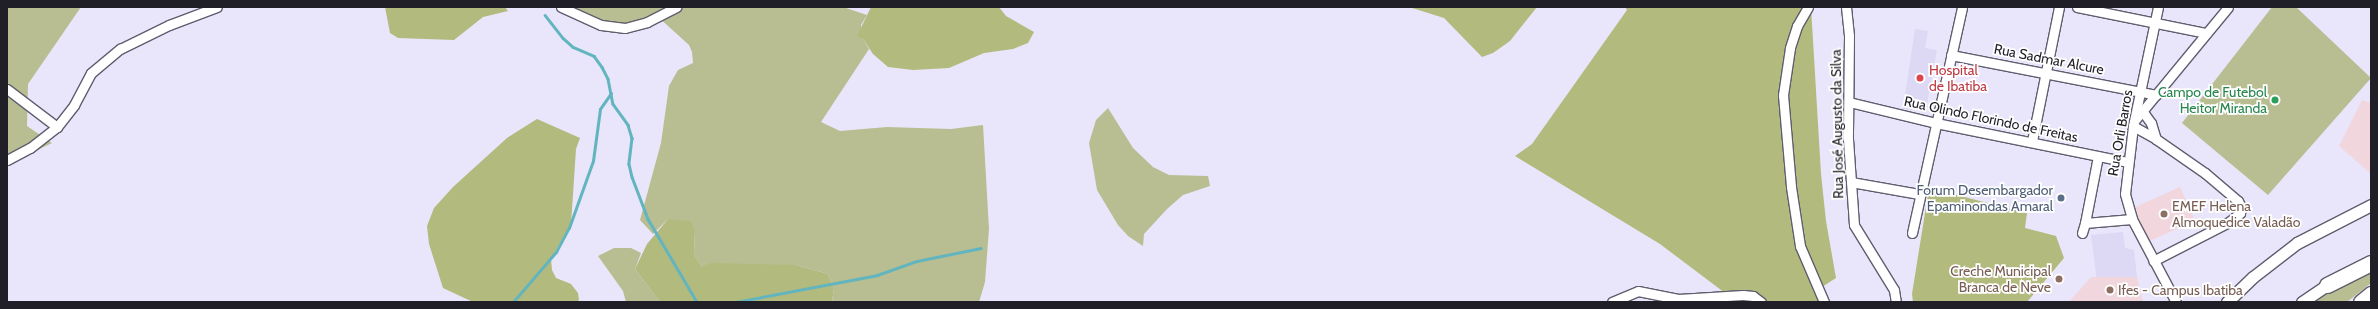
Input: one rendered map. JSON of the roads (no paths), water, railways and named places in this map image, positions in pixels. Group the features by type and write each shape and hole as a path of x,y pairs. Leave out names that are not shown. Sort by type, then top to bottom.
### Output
{"highway":[{"path":"2327,285 2371,263"},
{"path":"2361,302 2371,294"}],"street":[{"path":"7,160 30,148 57,127 74,105 91,73 120,49 169,25 217,7"},
{"path":"561,7 601,25 625,28 648,22 676,7"},
{"path":"1808,7 1797,26 1790,48 1783,95 1791,187 1800,246 1824,302"},
{"name":"Rua José Augusto da Silva","path":"1846,7 1851,182 1854,225 1894,290 1896,302"},
{"path":"1912,233 1919,194 1962,7"},
{"path":"2032,141 2059,7"},
{"path":"2077,7 2206,33"},
{"name":"Rua Orli Barros","path":"2158,7 2127,162 2126,202 2132,219 2176,302"},
{"path":"2153,261 2225,225 2240,213 2241,207 2238,201 2216,182 2134,123 2228,7"},
{"name":"Rua Sadmar Alcure","path":"1951,55 2142,91 2156,95"},
{"path":"7,89 57,127"},
{"name":"Rua Olindo Florindo de Freitas","path":"1849,102 1936,123 2032,141 2127,162"},
{"path":"2143,112 2151,123 2156,139"},
{"path":"2082,234 2098,156"},
{"path":"1851,182 1919,194"},
{"path":"2227,302 2253,277 2297,243 2371,205"},
{"path":"2085,223 2132,219"},
{"path":"2302,302 2371,257"},
{"path":"1612,302 1638,291 1678,299 1743,295 1753,296 1761,302"}],"waterway":[{"path":"545,15 563,38 573,47 594,56 602,67 608,79 613,104 628,125 632,138 629,164 632,177 648,219 697,302"},
{"path":"513,302 556,252 569,228 593,161 600,109 611,93"},
{"path":"736,302 877,275 917,261 981,248"}],"place":[{"name":"Hospital de Ibatiba","path":"1920,78"},
{"name":"Campo de Futebol Heitor Miranda","path":"2275,100"},
{"name":"Forum Desembargador Epaminondas Amaral","path":"2061,198"},
{"name":"EMEF Helena Almoquedice Valadão","path":"2164,214"},
{"name":"Creche Municipal Branca de Neve","path":"2059,279"},
{"name":"Ifes - Campus Ibatiba","path":"2110,290"}]}
